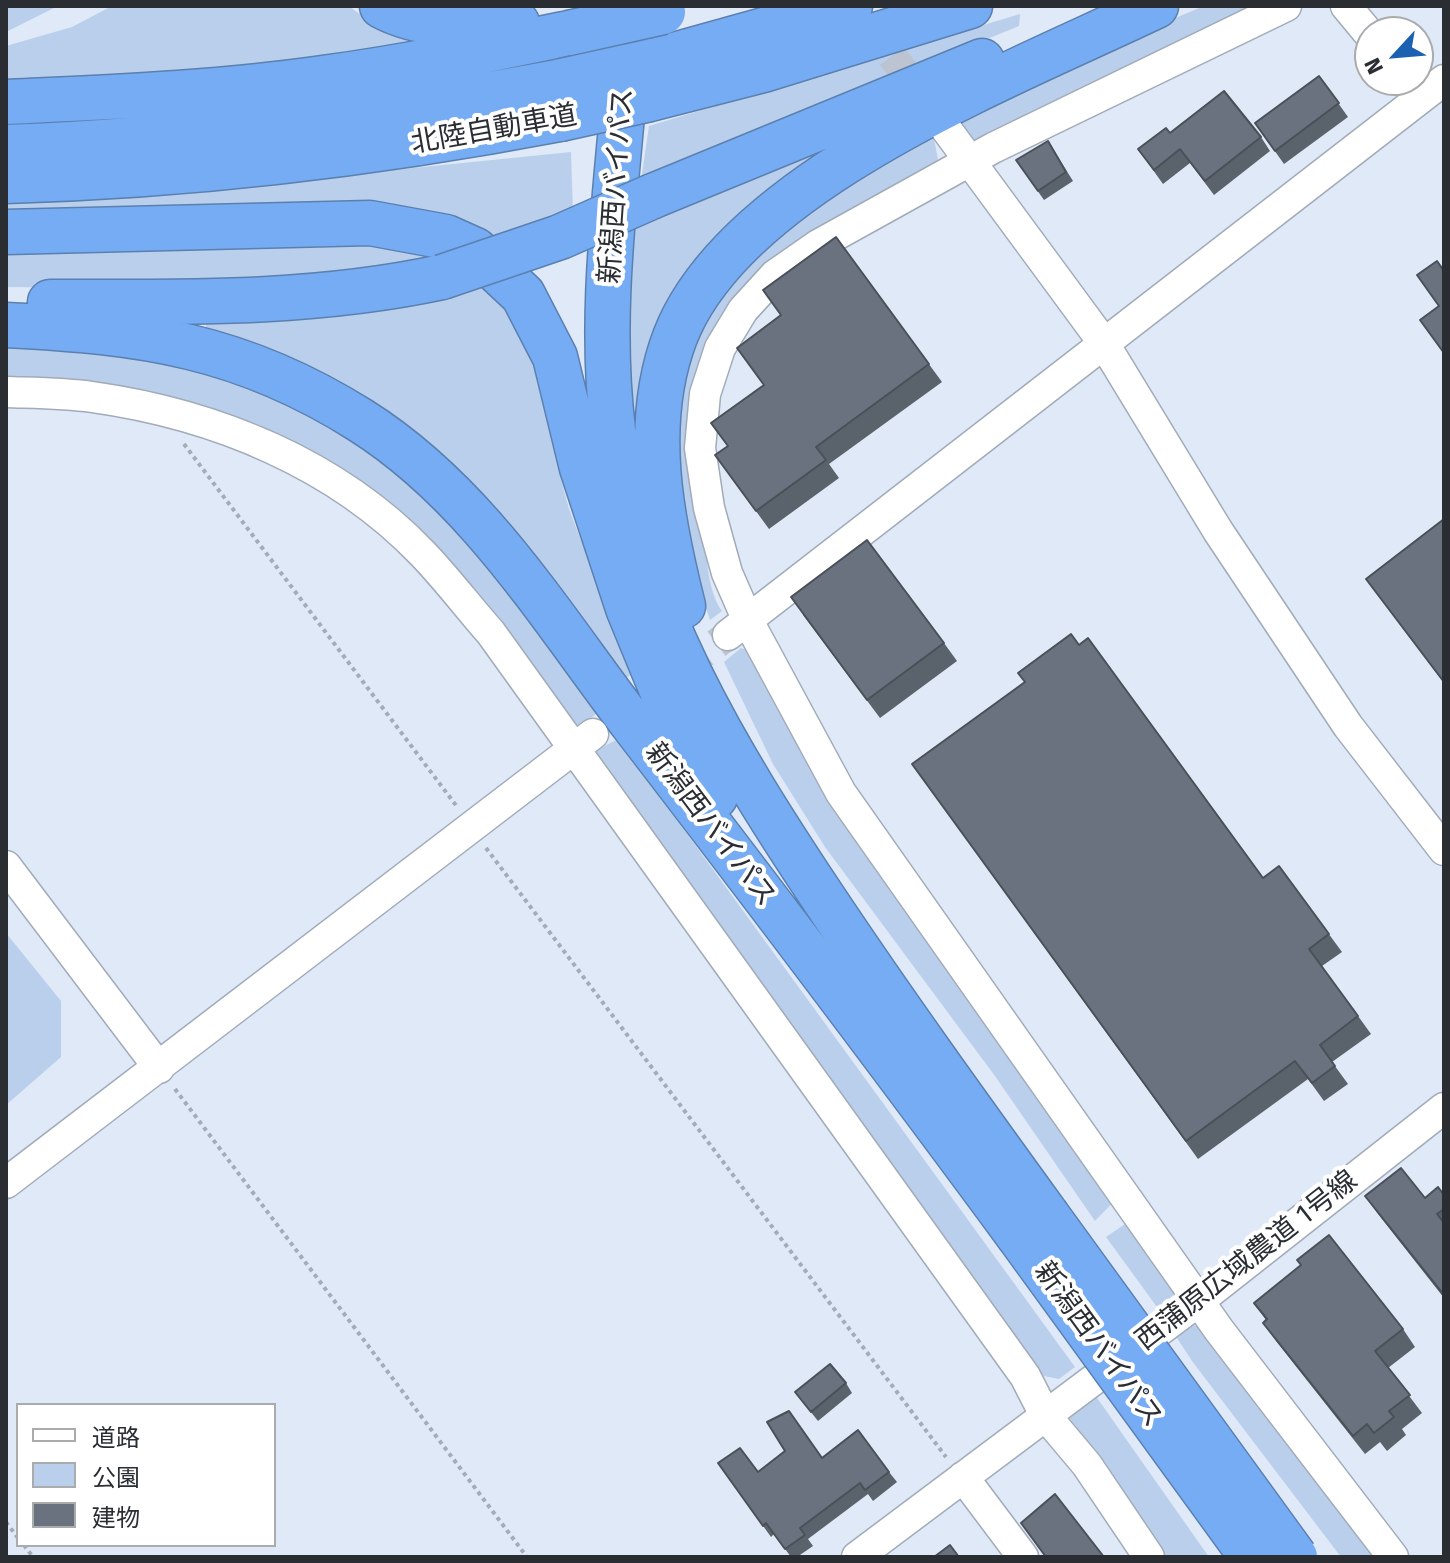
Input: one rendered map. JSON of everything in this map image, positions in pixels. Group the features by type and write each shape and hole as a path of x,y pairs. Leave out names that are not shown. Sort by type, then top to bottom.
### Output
{"highway":[{"path":"382,6 431,21 469,25 581,18"},
{"name":"北陸自動車道","path":"652,80 850,6"},
{"name":"北陸自動車道","path":"6,181 223,170 446,140 561,100 652,80 777,66 970,6"},
{"path":"6,301 274,300 379,291 442,277 531,248 891,97 1122,6"},
{"path":"735,756 683,610 670,558 657,461 658,417 664,377 690,303 740,243 816,184 959,100 1156,6"},
{"path":"6,102 211,90 321,78 581,18 651,7"},
{"name":"新潟西バイパス","path":"651,7 609,301 608,368 613,430 638,553 662,618 775,825 860,952 1032,1225 1252,1557"},
{"path":"581,18 582,419 607,550"},
{"name":"北陸自動車道","path":"6,147 206,136 561,100"},
{"path":"6,232 370,223 446,237 475,250 523,295 555,357 582,468 607,550 651,668 709,786 768,885 879,1046"},
{"name":"新潟西バイパス","path":"6,325 80,329 177,343 226,354 318,395 406,452 479,523 512,561 585,662 879,1046 1032,1225 1130,1330 1295,1557"},
{"path":"1032,1225 1226,1557"},
{"path":"1130,1330 1321,1557"}],"street":[{"path":"1286,6 993,148 971,163 818,245 775,275 743,310 720,348 705,394 700,448 709,508 738,628 841,793 1200,1300 1393,1557"},
{"path":"738,628 1411,96"},
{"path":"944,126 1103,342 1218,531 1339,713 1444,850"},
{"path":"6,392 89,396 160,409 234,432 295,458 357,499 422,552 582,742 1025,1376 1045,1415 1087,1465 1149,1557"},
{"path":"6,1183 582,742"},
{"path":"6,866 159,1068"},
{"name":"西蒲原広域農道 1号線","path":"857,1557 896,1546 963,1477 1200,1300 1444,1108"},
{"path":"963,1477 1023,1557"}],"path":[{"path":"160,409 963,1477"},
{"path":"159,1068 527,1557"}],"green space":[{"path":"6,6 58,6 6,32"},
{"path":"112,6 349,6 358,13 420,38 417,47 234,70 6,83 6,46 72,27"},
{"path":"1204,6 1282,6 982,148 951,122 1106,47"},
{"path":"1020,14 1019,26 641,181 649,126"},
{"path":"888,112 697,268 653,523 626,384 631,228"},
{"path":"933,134 940,170 719,332 705,519 706,557 712,589 722,611 710,620 680,528 673,395 698,311 751,247"},
{"path":"571,152 573,213 487,246 6,222 6,201 107,199"},
{"path":"400,243 447,259 405,270 93,288 6,287 6,245"},
{"path":"487,286 510,314 537,369 572,517 641,667 625,679 488,505 206,329 206,312 390,302"},
{"path":"6,340 84,347 163,360 239,381 323,419 392,471 458,533 517,603 597,713 581,726 564,720 363,485 258,424 135,389 6,379"},
{"path":"741,648 750,651 1119,1196 1095,1221 995,1076 825,847 773,764 724,662"},
{"path":"618,739 1075,1367 1059,1379 1034,1374 593,762 595,751"},
{"path":"6,933 61,1001 61,1057 6,1105"},
{"path":"1128,1222 1170,1268 1175,1294 1157,1307 1106,1237"},
{"path":"1187,1324 1207,1328 1384,1557 1341,1557 1192,1361 1175,1335"},
{"path":"1095,1395 1209,1557 1159,1557 1066,1418"}],"building":[{"path":"1319,76 1339,103 1275,151 1255,123"},
{"path":"1224,91 1261,137 1205,181 1180,149 1154,170 1138,149 1166,128 1170,133"},
{"path":"1048,141 1066,172 1038,191 1016,160"},
{"path":"836,237 929,364 816,447 826,460 756,511 715,455 728,446 711,423 764,385 737,348 781,315 763,290"},
{"path":"1437,261 1444,271 1444,353 1420,320 1439,306 1417,275"},
{"path":"1444,519 1444,682 1366,579"},
{"path":"867,540 944,643 867,700 791,597"},
{"path":"1071,634 1079,645 1088,638 1263,878 1279,866 1329,934 1309,949 1358,1016 1320,1045 1335,1066 1312,1083 1295,1061 1186,1141 912,764 1025,682 1018,673"},
{"path":"1401,1168 1425,1198 1438,1187 1444,1195 1444,1209 1437,1214 1444,1223 1444,1295 1365,1196"},
{"path":"1329,1235 1403,1329 1375,1351 1410,1395 1389,1411 1394,1417 1374,1433 1367,1424 1353,1436 1263,1323 1267,1319 1254,1303 1301,1265 1297,1260"},
{"path":"830,1364 846,1383 811,1412 795,1392"},
{"path":"789,1411 822,1458 858,1430 889,1472 865,1490 860,1483 800,1528 805,1535 785,1549 766,1523 763,1526 718,1463 740,1448 758,1472 785,1451 767,1422"},
{"path":"1055,1494 1104,1557 1046,1557 1021,1523"},
{"path":"950,1545 959,1557 934,1557"}],"tunnel":[{"path":"865,20 925,100"},
{"path":"608,724 728,635"}]}
